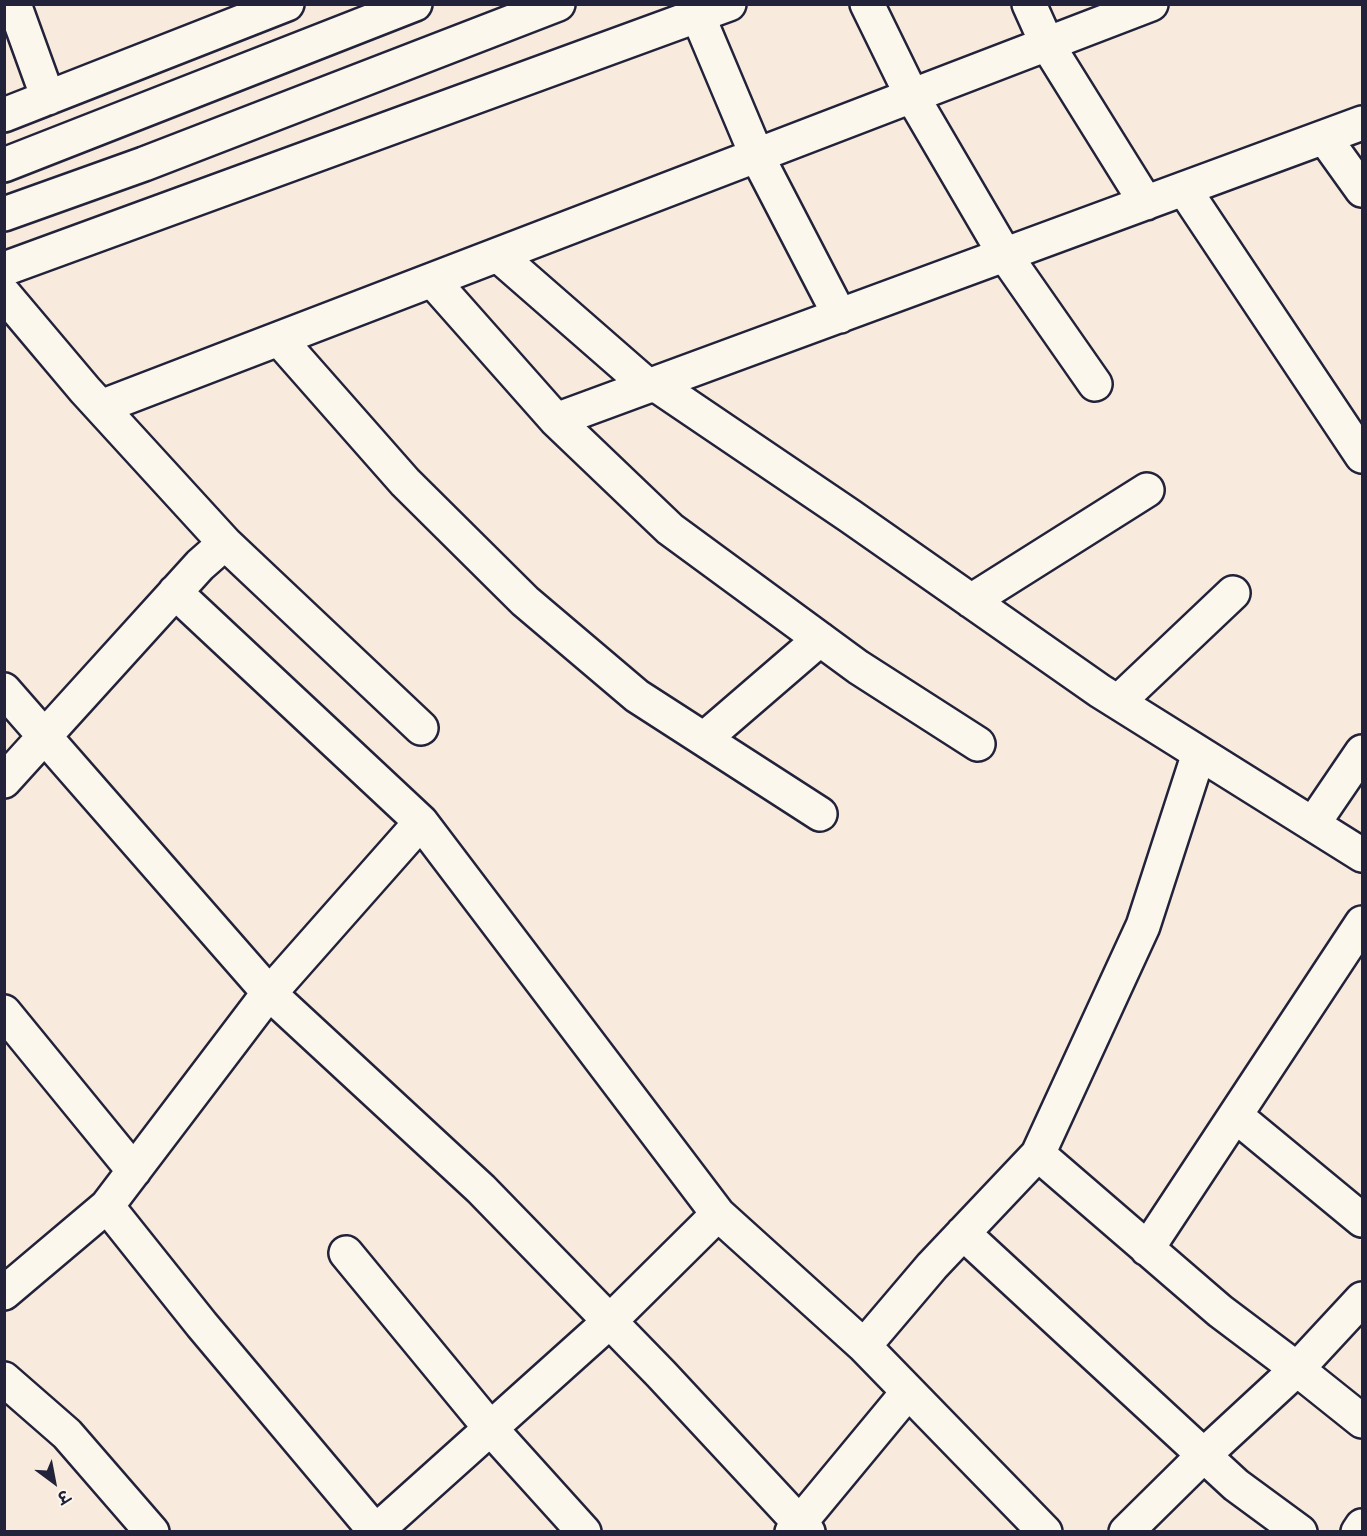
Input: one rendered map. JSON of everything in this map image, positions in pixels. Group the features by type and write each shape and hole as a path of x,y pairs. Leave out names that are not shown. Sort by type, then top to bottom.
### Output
{"street":[{"path":"14,4 48,98"},
{"path":"4,115 287,4"},
{"path":"4,165 415,4"},
{"path":"4,214 155,160 558,4"},
{"path":"4,268 695,10 729,4"},
{"path":"867,4 912,96 1005,255 1095,384"},
{"path":"1029,4 1047,44 1146,203"},
{"path":"101,407 1151,4"},
{"path":"695,10 757,156 840,316"},
{"path":"556,420 1362,123"},
{"path":"1324,137 1362,190"},
{"path":"1184,189 1362,456"},
{"path":"498,255 648,386 658,386 1100,691 1362,855"},
{"path":"432,280 556,420 670,529 858,667 978,744"},
{"path":"4,294 101,407 225,543 421,728"},
{"path":"279,339 405,482 525,601 637,696 820,814"},
{"path":"971,600 1147,490"},
{"path":"4,781 200,565 225,543"},
{"path":"175,592 421,822 718,1214 864,1346 1045,1532"},
{"path":"1118,702 1233,593"},
{"path":"704,739 820,639"},
{"path":"4,690 269,993 481,1189 669,1382 800,1528 908,1392"},
{"path":"1313,824 1362,752"},
{"path":"864,1346 932,1266 1038,1154 1143,926 1199,753"},
{"path":"4,1293 107,1206 269,993 421,822"},
{"path":"1147,1249 1362,923"},
{"path":"4,1012 134,1171"},
{"path":"1236,1116 1362,1220"},
{"path":"1038,1154 1220,1311 1362,1421"},
{"path":"107,1206 202,1325 376,1531 610,1322 718,1214"},
{"path":"963,1233 1236,1485 1300,1532"},
{"path":"346,1253 490,1429 584,1532"},
{"path":"1126,1532 1204,1455 1297,1369 1362,1299"},
{"path":"4,1379 67,1434 152,1532"},
{"path":"1358,1532 1362,1526"}]}
